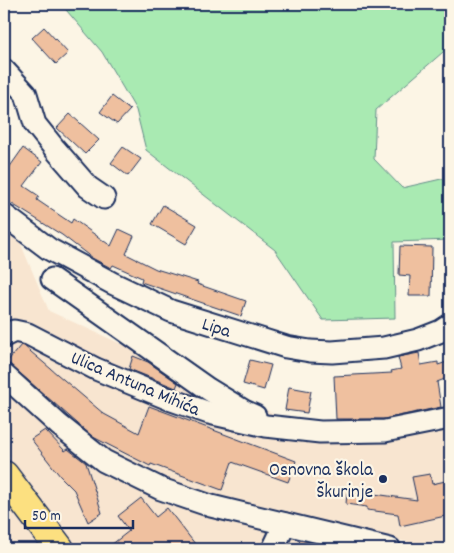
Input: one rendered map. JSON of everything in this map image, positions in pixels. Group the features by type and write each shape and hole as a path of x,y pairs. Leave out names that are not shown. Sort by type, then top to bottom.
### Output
{"main road":[{"path":"4,475 60,549"}],"street":[{"path":"4,70 26,94 35,124 88,187 104,198"},
{"name":"Lipa","path":"4,215 49,249 120,287 171,310 286,347 310,352 384,348 418,340 441,331 450,325"},
{"path":"52,279 208,389 244,411 264,418 266,426"},
{"name":"Ulica Antuna Mihića","path":"4,336 14,331 28,334 104,372 169,400 208,413 266,426 320,432 385,431 450,418"},
{"path":"4,376 59,425 104,461 161,489 211,506 390,549"},
{"path":"273,549 285,524"}],"shaded area":[{"path":"4,229 20,242 49,311 336,442 411,437 450,429 450,549 438,549 309,520 371,549 4,549 4,463 11,459 4,449"}],"green space":[{"path":"61,4 450,4 450,46 376,110 374,159 402,188 450,177 450,240 394,242 395,318 323,320 275,250 146,150 136,110 102,52"}],"building":[{"path":"44,27 68,53 56,64 32,38"},
{"path":"112,96 130,110 117,124 100,112"},
{"path":"70,114 99,140 85,154 57,128"},
{"path":"123,147 141,159 128,176 111,163"},
{"path":"23,148 42,162 24,186 39,196 37,200 71,223 73,219 111,246 119,229 134,236 126,254 156,269 198,282 197,284 246,301 241,316 141,282 142,278 113,265 111,268 92,258 62,235 4,199 4,175"},
{"path":"163,205 197,225 186,244 152,224"},
{"path":"400,246 432,247 431,296 409,296 410,276 399,275"},
{"path":"21,345 104,414 139,433 149,406 296,461 288,482 232,462 222,490 151,464 150,466 93,437 7,362"},
{"path":"419,353 421,365 438,362 438,365 450,361 450,377 437,382 441,407 384,419 336,419 334,376 392,373 391,371 401,369 398,357"},
{"path":"133,356 148,362 178,383 176,388 129,369"},
{"path":"250,360 271,365 264,390 243,384"},
{"path":"289,387 311,391 307,413 285,410"},
{"path":"45,430 65,451 68,449 86,463 102,513 88,522 74,490 60,476 31,439"},
{"path":"430,474 432,484 450,480 450,515 400,526 398,514 367,510 367,507 346,504 347,493 367,495 367,493 417,500 412,477"},
{"path":"141,498 156,517 167,508 199,549 106,549 129,531 118,516"},
{"path":"300,540 336,549 297,549"}],"place":[{"name":"Osnovna škola Škurinje","path":"383,479"}]}
